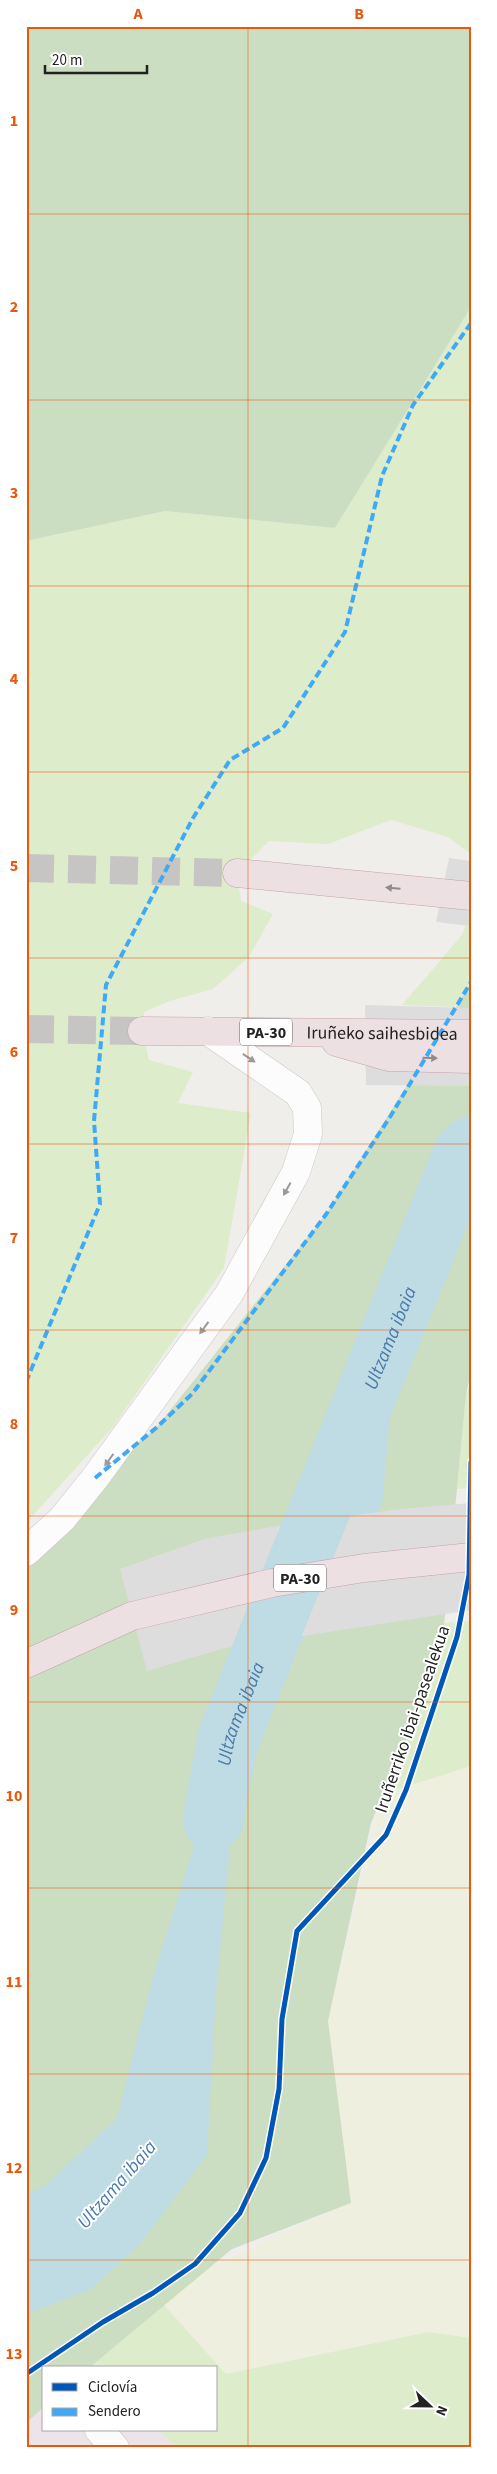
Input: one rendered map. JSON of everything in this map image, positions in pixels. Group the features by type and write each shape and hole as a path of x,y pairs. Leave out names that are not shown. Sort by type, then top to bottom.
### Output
{"highway":[{"path":"237,873 471,896"},
{"name":"Iruñeko saihesbidea","path":"142,1030 304,1033 389,1045 471,1034"},
{"path":"389,1045 471,1059"},
{"name":"PA-30","path":"26,1664 132,1616 272,1582 364,1568 471,1557"}],"street":[{"path":"26,1552 62,1519 95,1478 229,1294 296,1172 308,1134 307,1108 298,1093 208,1031"},
{"path":"101,2432 115,2448"}],"path":[{"path":"470,1528 471,1462"}],"shaded area":[{"path":"42,2409 42,2432 160,2432 178,2448 26,2448 26,2423"}],"green space":[{"path":"26,26 471,26 471,307 335,528 165,511 26,541"},
{"path":"471,307 471,854 448,837 391,820 328,844 269,841 237,873 241,901 273,914 249,957 213,989 170,1001 144,1012 142,1031 149,1060 193,1072 178,1103 251,1113 224,1268 113,1427 26,1523 26,541 165,511 335,528"},
{"path":"471,912 471,985 454,1007 402,1005 462,935"},
{"path":"471,983 471,1372 466,1394 441,1657 371,1823 328,2021 351,2203 232,2249 91,2366 42,2366 42,2409 26,2423 26,1539 156,1428 327,1213"},
{"path":"471,1383 471,1488 457,1489 466,1394"},
{"path":"471,1621 471,1766 383,1794 441,1657 444,1623"},
{"path":"471,1765 471,2338 428,2332 226,2374 153,2293 351,2203 328,2021 383,1794"},
{"path":"164,2305 226,2374 428,2332 471,2338 471,2448 178,2448 160,2432 218,2432 218,2366 91,2366"}],"water":[{"path":"471,1112 471,1214 390,1415 382,1505 298,1648 233,1814 216,1995 207,2155 140,2244 90,2290 26,2314 26,2195 46,2185 117,2118 152,1981 228,1737 455,1176 461,1122"}],"pier":[{"path":"449,858 471,861 471,926 436,922"},
{"path":"365,1005 471,1008 471,1086 366,1085"},
{"path":"471,1503 471,1610 225,1648 147,1671 120,1569 204,1539 288,1524 401,1509"}],"waterway":[{"name":"Ultzama ibaia","path":"213,1820 228,1737 464,1153 471,1147"}],"tunnel":[{"path":"26,868 237,873"},
{"path":"26,1029 142,1031"}],"marked path":[{"path":"26,1382 100,1204 94,1121 106,985 193,818 230,760 283,728 345,632 382,476 413,405 471,323"},
{"path":"95,1478 156,1428 192,1394 327,1213 390,1117 471,982"}],"cycle path":[{"name":"Iruñerriko ibai-pasealekua","path":"26,2374 103,2322 153,2293 195,2264 240,2213 266,2158 279,2089 282,2019 297,1931 386,1835 406,1790 457,1637 469,1575 471,1462"}]}
